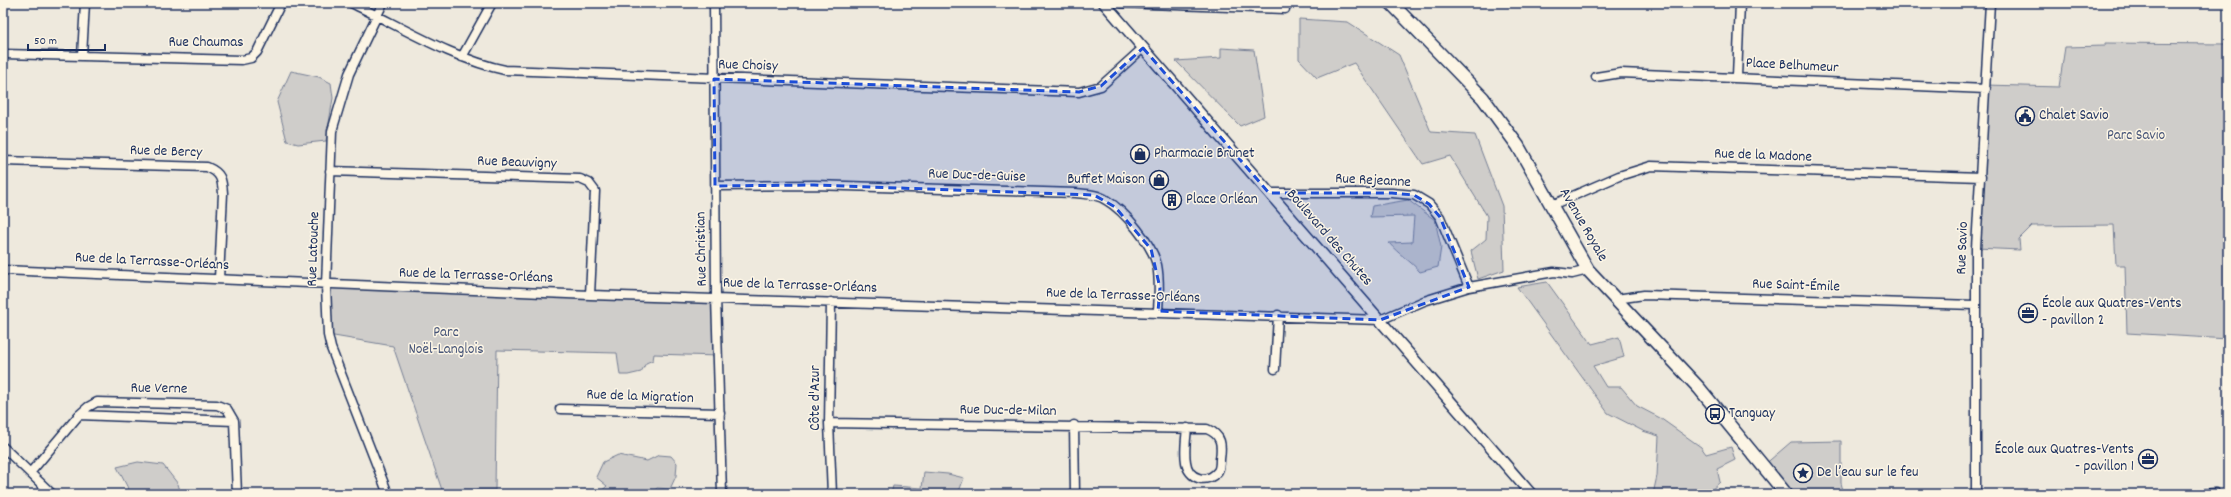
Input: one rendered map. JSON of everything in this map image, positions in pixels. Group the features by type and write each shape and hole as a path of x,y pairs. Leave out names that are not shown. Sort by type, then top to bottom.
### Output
{"main road":[{"name":"Avenue Royale","path":"1391,3 1483,98 1518,146 1588,270 1700,388 1786,494"}],"street":[{"path":"82,56 85,3"},
{"name":"Rue Chaumas","path":"3,54 242,60 251,58 257,52 281,3"},
{"name":"Rue Choisy","path":"350,3 462,57 484,66 505,70 1079,92 1101,86 1143,48"},
{"name":"Rue Latouche","path":"383,3 349,74 338,106 332,131 326,285 328,335 331,348 388,494"},
{"path":"462,57 492,3"},
{"name":"Rue Christian","path":"714,3 716,297 722,494"},
{"name":"Boulevard des Chutes","path":"1104,3 1531,494"},
{"path":"1121,3 1285,9"},
{"path":"1737,77 1740,3"},
{"name":"Rue Savio","path":"1976,494 1975,305 1990,3"},
{"name":"Place Belhumeur","path":"1596,77 1621,73 1986,89"},
{"name":"Rue de Bercy","path":"3,161 207,167 218,172 222,180 223,193 219,279"},
{"name":"Rue de la Madone","path":"1552,205 1619,176 1651,166 1981,177"},
{"name":"Rue Beauvigny","path":"330,171 580,179 589,183 595,192 590,295"},
{"name":"Rue Duc-de-Guise","path":"715,186 814,185 1076,193 1094,195 1106,199 1115,207 1135,228 1151,249 1157,265 1160,288 1158,311"},
{"name":"Rue Rejeanne","path":"1269,192 1392,193 1414,195 1429,204 1440,217 1469,287"},
{"name":"Rue de la Terrasse-Orléans","path":"3,270 326,285 590,295 716,297 831,302 1278,315 1380,320 1424,301 1469,287 1554,272 1572,274 1588,270"},
{"name":"Rue Saint-Émile","path":"1616,299 1644,295 1975,305"},
{"name":"Côte d'Azur","path":"831,302 829,422 832,494"},
{"path":"1275,369 1278,315"},
{"name":"Rue Verne","path":"30,473 88,406 97,402 217,405 227,409 234,421"},
{"name":"Rue de la Migration","path":"560,409 720,414"},
{"name":"Rue Verne","path":"80,415 234,421"},
{"path":"234,421 237,494"},
{"name":"Rue Duc-de-Milan","path":"829,422 1074,425 1187,428 1207,429 1219,437 1222,445 1219,470 1212,476 1199,479 1192,476 1188,470 1186,455 1187,428"},
{"path":"1074,425 1075,494"},
{"path":"3,447 52,494"},
{"path":"2204,494 2215,493"}],"highlighted area":[{"path":"1143,48 1269,193 1392,193 1414,195 1429,204 1440,217 1469,287 1380,320 1158,311 1160,288 1151,249 1115,207 1094,195 814,185 715,186 714,79 1079,92 1101,86"}],"green space":[{"path":"1299,19 1348,22 1399,55 1431,132 1475,135 1502,206 1504,270 1478,279 1471,251 1486,239 1487,216 1450,156 1423,164 1354,63 1317,78 1299,59"},
{"name":"Parc Savio","path":"2105,43 2228,44 2228,339 2127,333 2125,265 2116,265 2114,225 2032,226 2019,239 2020,250 1976,248 1986,85 2059,87 2065,47 2105,46"},
{"path":"1221,48 1254,50 1264,116 1240,126 1176,61 1221,58"},
{"path":"291,71 319,77 331,83 333,98 326,141 298,144 287,141 277,102"},
{"path":"1408,200 1435,220 1441,247 1438,267 1420,272 1389,243 1412,242 1414,216 1370,217 1372,206"},
{"path":"1547,282 1592,344 1619,337 1624,357 1593,366 1606,387 1621,387 1637,406 1660,418 1701,447 1706,454 1731,447 1735,460 1717,469 1720,482 1707,494 1653,494 1657,476 1659,436 1643,431 1608,413 1517,287"},
{"name":"Parc Noël-Langlois","path":"326,285 716,297 718,356 654,354 653,360 646,363 641,372 620,375 617,353 497,350 495,490 442,490 393,346 328,335"},
{"path":"1841,441 1841,483 1844,494 1786,494 1763,466 1791,442"},
{"path":"618,455 647,461 659,455 671,456 677,463 676,476 670,489 657,488 650,494 598,494 607,486 596,477 603,462"},
{"path":"138,462 163,465 178,484 181,494 131,494 117,467"},
{"path":"924,472 948,474 964,478 958,494 891,494 893,486 922,488"}],"place":[{"name":"Chalet Savio","path":"2025,116"},
{"name":"Pharmacie Brunet","path":"1140,154"},
{"name":"Buffet Maison","path":"1159,180"},
{"name":"Place Orléan","path":"1172,200"},
{"name":"École aux Quatres-Vents - pavillon 2","path":"2028,313"},
{"name":"Tanguay","path":"1715,414"},
{"name":"École aux Quatres-Vents - pavillon 1","path":"2148,459"},
{"name":"De l’eau sur le feu","path":"1803,473"}]}
